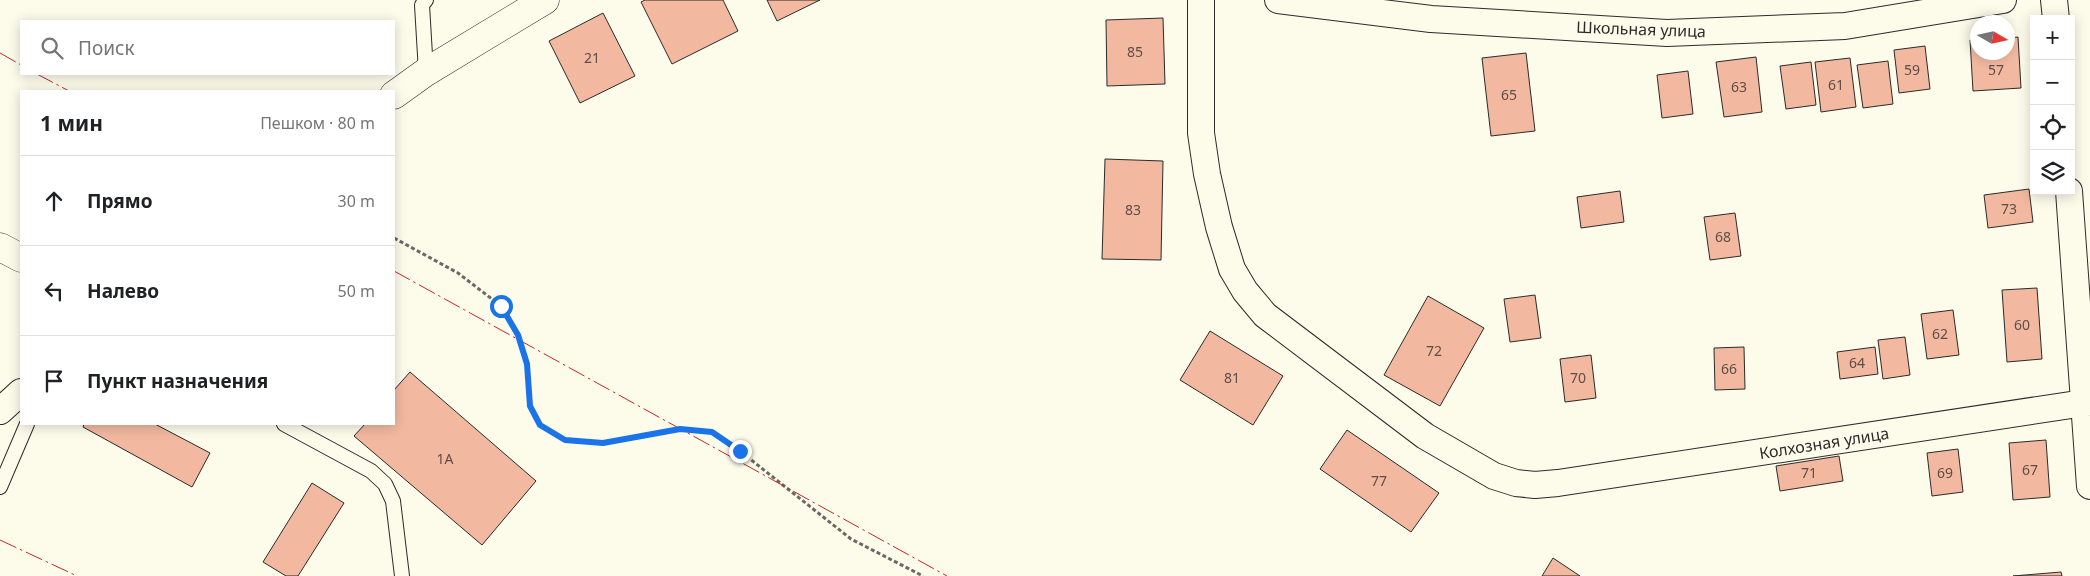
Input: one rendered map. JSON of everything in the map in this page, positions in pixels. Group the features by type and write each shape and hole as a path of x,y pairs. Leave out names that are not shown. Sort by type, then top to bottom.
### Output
{"street":[{"path":"395,94 426,72 545,0"},
{"name":"Колхозная улица","path":"1201,0 1201,133 1207,174 1219,227 1232,269 1244,291 1265,315 1425,436 1494,476 1516,483 1535,485 1558,483 2087,402"},
{"name":"Школьная улица","path":"1278,0 1431,20 1667,33 1845,26 2004,0"},
{"path":"2054,0 2056,15"},
{"path":"2068,195 2087,402 2090,486"},
{"path":"0,247 20,257"},
{"path":"0,412 20,393"}],"lane":[{"path":"426,0 422,5 426,72"},
{"path":"0,487 27,425"},
{"path":"286,425 371,471 385,484 393,501 402,576"}],"path":[{"path":"395,239 458,273 501,306 518,335 527,364 530,406 540,425 565,440 603,443 680,429 712,432 740,451 850,539 923,576"}],"building":[{"path":"645,0 723,0 738,31 672,64 641,2"},
{"path":"767,0 820,0 777,21"},
{"path":"603,13 635,76 580,103 549,41"},
{"path":"1163,18 1165,84 1107,86 1106,20"},
{"path":"2015,37 2018,37 2021,88 1973,91 1971,60 2015,60"},
{"path":"1925,46 1930,89 1899,93 1894,50"},
{"path":"1526,53 1535,131 1491,136 1482,58"},
{"path":"1756,57 1762,112 1724,117 1716,62"},
{"path":"1850,58 1856,107 1821,112 1815,62"},
{"path":"1888,61 1893,104 1863,108 1857,65"},
{"path":"1811,62 1816,105 1786,109 1780,66"},
{"path":"1688,71 1693,114 1662,118 1657,75"},
{"path":"1105,159 1163,161 1161,260 1102,259"},
{"path":"2029,189 2033,222 1988,228 1984,195"},
{"path":"1620,191 1624,222 1581,228 1577,197"},
{"path":"1735,213 1741,256 1710,260 1704,217"},
{"path":"2037,288 2042,359 2007,362 2002,290"},
{"path":"1535,295 1541,338 1510,342 1504,299"},
{"path":"1428,296 1484,328 1440,406 1384,375"},
{"path":"1953,310 1959,355 1927,359 1921,314"},
{"path":"1210,331 1283,376 1253,425 1180,380"},
{"path":"1905,337 1910,375 1883,379 1878,340"},
{"path":"1744,347 1745,389 1715,390 1714,348"},
{"path":"1875,347 1878,374 1840,379 1837,352"},
{"path":"1591,355 1596,398 1565,402 1560,359"},
{"path":"410,372 536,481 482,545 354,436 364,425 395,425 395,389"},
{"path":"84,425 157,425 210,453 192,487 83,427"},
{"path":"1347,430 1439,493 1411,532 1320,469"},
{"path":"2046,440 2050,497 2013,500 2009,443"},
{"path":"1958,449 1963,492 1932,496 1927,453"},
{"path":"1839,456 1843,481 1780,491 1776,466"},
{"path":"312,483 344,503 298,576 286,576 263,562"},
{"path":"1553,558 1580,576 1542,576"},
{"path":"2061,572 2062,576 2013,576"}],"power":[{"path":"0,53 20,64"},
{"path":"39,75 67,90"},
{"path":"395,272 947,576"},
{"path":"0,540 77,576"}],"route":[{"path":"501,306 518,335 527,364 530,406 540,425 565,440 603,443 680,429 712,432 740,451"}]}
